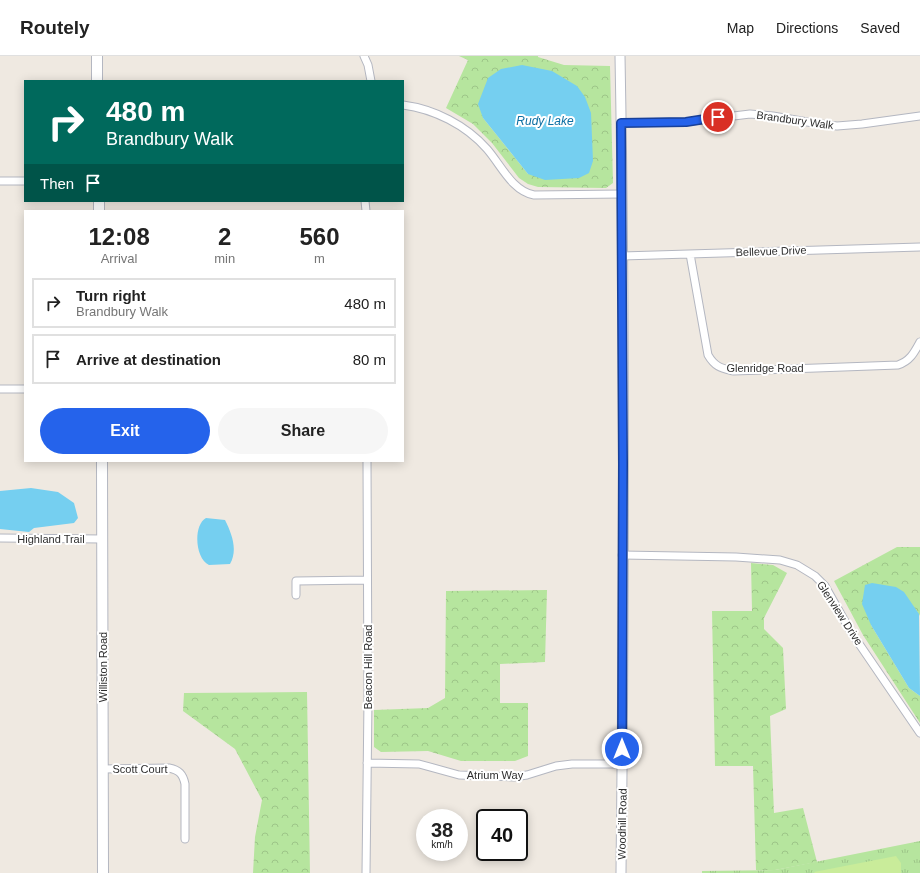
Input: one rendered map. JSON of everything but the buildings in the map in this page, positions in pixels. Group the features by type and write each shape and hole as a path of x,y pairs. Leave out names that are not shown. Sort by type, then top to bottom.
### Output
{"main road":[{"path":"97,56 97,80"},
{"name":"Williston Road","path":"102,462 103,873"}],"street":[{"path":"364,56 368,65 371,80"},
{"name":"Woodhill Road","path":"620,56 622,194 621,873"},
{"path":"404,105 431,112 451,121 470,133 486,148 515,185 526,194 622,194"},
{"name":"Brandbury Walk","path":"621,123 686,122 750,114 773,116 813,124 837,126 920,116"},
{"path":"0,181 24,181"},
{"name":"Bellevue Drive","path":"622,256 920,247"},
{"name":"Glenridge Road","path":"690,254 708,355 713,363 722,368 734,371 898,365 906,362 913,355 920,342"},
{"path":"0,390 24,390"},
{"name":"Beacon Hill Road","path":"366,873 367,462"},
{"name":"Highland Trail","path":"0,538 102,539"},
{"name":"Glenview Drive","path":"622,555 736,557 780,560 797,566 815,576 825,586 852,632 920,733"},
{"path":"296,595 296,581 367,580"},
{"name":"Atrium Way","path":"367,763 419,764 459,775 514,777 527,775 556,766 572,764 622,764"},
{"name":"Scott Court","path":"103,768 169,768 180,772 184,777 185,784 185,839"}],"green space":[{"path":"459,56 538,56 564,65 610,66 613,183 606,188 538,187 528,184 519,178 492,143 473,124 446,108 468,60","holes":["522,65 528,174 483,118"]},
{"path":"897,547 920,547 920,616 919,614 871,625 909,688 920,696 920,723 863,635 834,581"},
{"path":"751,563 773,565 787,573 764,618 764,629 783,648 786,709 770,716 774,813 803,808 817,862 775,870 756,870 753,766 715,766 712,611 752,611"},
{"path":"547,590 545,662 500,664 500,703 528,703 528,756 515,761 461,761 428,751 381,752 374,747 374,710 428,708 445,698 446,591"},
{"path":"307,692 310,873 253,873 255,837 262,800 235,749 183,711 184,693"},
{"path":"920,841 920,873 702,873 702,871 775,870"},
{"path":"896,856 901,863 901,873 814,872"}],"water":[{"name":"Rudy Lake","path":"522,65 552,71 577,86 585,97 591,113 593,161 589,173 579,178 545,180 528,174 483,118 478,104 488,78 501,69"},
{"path":"31,488 58,492 74,503 78,518 74,523 34,528 29,532 0,529 0,491"},
{"path":"206,518 225,520 232,536 234,548 234,553 230,564 209,565 204,562 198,549 197,542 199,527"},
{"path":"872,583 896,587 904,592 919,614 920,696 909,688 871,625 862,604 865,585"}],"route":[{"path":"622,749 623,464 621,123 686,122 718,117"}]}
